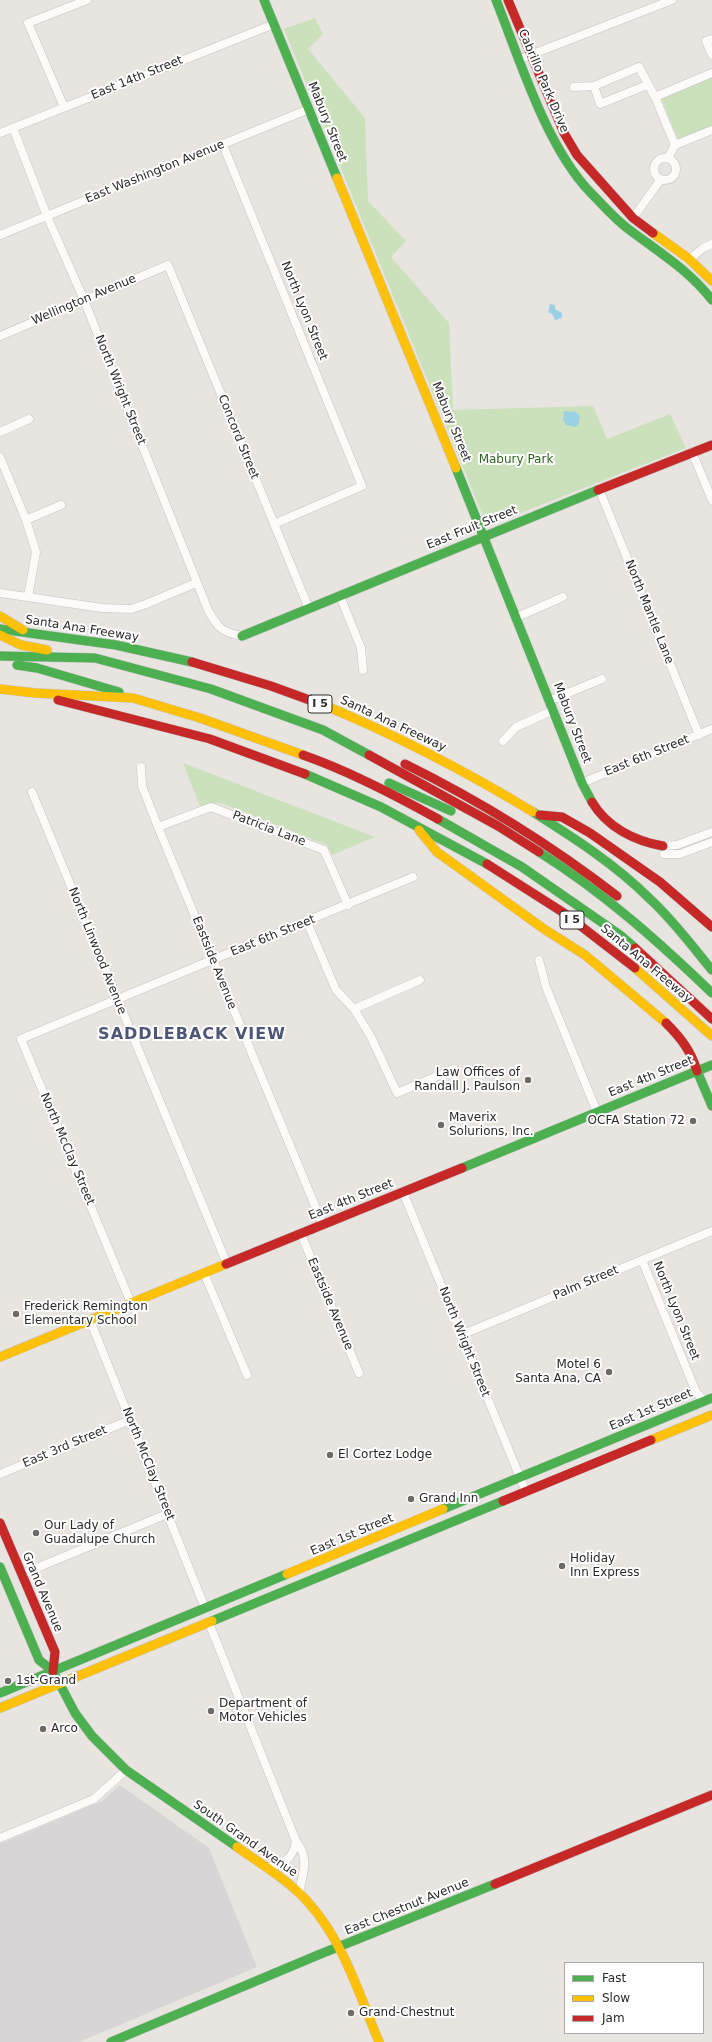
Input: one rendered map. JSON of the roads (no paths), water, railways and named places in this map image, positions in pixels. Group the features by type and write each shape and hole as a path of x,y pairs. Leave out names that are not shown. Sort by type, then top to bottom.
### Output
{"main road":[{"name":"Mabury Street","path":"264,0 551,700 582,783 594,805 605,819 634,838 663,850"},
{"name":"Cabrillo Park Drive","path":"496,0 546,125 571,168 589,191 626,228 676,263 698,282 712,300"},
{"name":"Cabrillo Park Drive","path":"508,0 564,133 577,155 593,175 633,218 690,259 712,281"},
{"name":"East Fruit Street","path":"242,636 484,536 712,445"},
{"path":"0,616 27,632"},
{"name":"Santa Ana Freeway","path":"0,629 93,641 183,659 256,680 305,698 346,714 423,750 461,770 536,814 604,859 651,899 712,970"},
{"name":"Santa Ana Freeway","path":"0,635 21,645 96,658"},
{"path":"0,656 96,658"},
{"name":"I 5","path":"96,658 211,689 252,702 323,730 354,739 449,785 523,830 593,876 623,900"},
{"path":"0,663 37,668 112,690 133,698"},
{"name":"Santa Ana Freeway","path":"0,689 35,693 133,698 200,718 323,762 409,803 522,867 620,935 690,996 712,1019"},
{"name":"Santa Ana Freeway","path":"35,693 80,706 162,725 212,740 338,789 416,826 486,863 542,898 659,987 712,1036"},
{"path":"323,730 560,866 621,911 660,943 712,993"},
{"path":"323,762 362,773 415,794 496,830 619,915 712,1002"},
{"path":"536,814 562,817 590,833 660,882 712,927"},
{"path":"416,826 436,852 544,929 585,955 662,1018 681,1038 692,1055 712,1106"},
{"path":"647,920 695,969 712,979"},
{"name":"East 4th Street","path":"0,1357 712,1065"},
{"name":"North Lyon Street","path":"708,1400 712,1411"},
{"name":"East 1st Street","path":"0,1693 708,1400"},
{"path":"0,1708 60,1685 712,1415"},
{"name":"Grand Avenue","path":"0,1523 55,1652 53,1671"},
{"path":"0,1567 3,1582 39,1660 53,1671 60,1685"},
{"path":"209,1623 210,1616 216,1610 266,1583"},
{"name":"South Grand Avenue","path":"60,1685 92,1736 126,1770 267,1868 298,1893 318,1913 329,1929 339,1948 379,2042"},
{"name":"East Chestnut Avenue","path":"112,2042 712,1795"}],"street":[{"path":"64,107 28,23 87,0"},
{"path":"520,59 672,0"},
{"name":"East 14th Street","path":"0,133 274,24"},
{"path":"712,39 706,41 712,55"},
{"path":"574,87 594,86 638,67 647,85 656,97 675,145"},
{"path":"656,97 712,73"},
{"path":"594,86 600,104 647,85"},
{"name":"East Washington Avenue","path":"0,235 309,109"},
{"name":"North Wright Street","path":"13,128 47,216 84,300 208,610 220,628 229,634 242,636"},
{"path":"668,158 675,145 712,130"},
{"name":"North Lyon Street","path":"223,145 362,486 274,524"},
{"path":"661,158 668,158 674,162 676,172 668,180 661,179 655,174 654,167 661,158"},
{"path":"633,218 661,179"},
{"path":"690,259 703,248 712,244"},
{"name":"Wellington Avenue","path":"0,336 168,265"},
{"name":"Concord Street","path":"168,265 309,609"},
{"path":"0,432 29,419"},
{"path":"692,452 712,500"},
{"path":"0,457 26,520 36,552 28,598"},
{"name":"North Mantle Lane","path":"599,490 699,735"},
{"path":"26,520 60,505"},
{"path":"0,593 102,608 131,609 196,583"},
{"path":"340,596 361,648 363,670"},
{"path":"517,617 563,597"},
{"path":"551,700 602,679"},
{"path":"503,742 516,727 554,710"},
{"name":"East 6th Street","path":"582,783 712,729"},
{"name":"Eastside Avenue","path":"140,766 142,786 158,827 323,1225"},
{"name":"North Linwood Avenue","path":"32,792 227,1264"},
{"name":"Patricia Lane","path":"158,827 211,807 324,850 348,905"},
{"path":"663,850 712,832"},
{"path":"663,850 680,854 712,842"},
{"path":"348,905 413,877"},
{"name":"East 6th Street","path":"21,1039 348,905"},
{"path":"307,922 336,990 354,1009 371,1037 397,1093 454,1069"},
{"path":"539,960 546,987 597,1112"},
{"path":"354,1009 420,980"},
{"name":"North McClay Street","path":"21,1039 131,1303"},
{"name":"North Wright Street","path":"403,1192 526,1492"},
{"name":"Palm Street","path":"461,1335 712,1231"},
{"name":"Eastside Avenue","path":"301,1234 359,1374"},
{"name":"North Lyon Street","path":"642,1260 696,1392 708,1400"},
{"path":"204,1274 247,1375"},
{"name":"North McClay Street","path":"90,1320 205,1608"},
{"name":"East 3rd Street","path":"0,1474 130,1420"},
{"path":"22,1574 167,1514"},
{"path":"209,1623 296,1841 305,1856 305,1866 298,1893"},
{"path":"0,1838 94,1798 126,1770"},
{"path":"267,1868 281,1864 289,1859 294,1851 296,1841"}],"water":[{"path":"550,304 555,305 555,309 562,313 562,318 555,320 552,314 548,312"},
{"path":"564,411 576,412 580,416 579,423 576,427 566,425 563,419"}],"place":[{"name":"Law Offices of Randall J. Paulson","path":"528,1080"},
{"name":"OCFA Station 72","path":"693,1121"},
{"name":"Maverix Solurions, Inc.","path":"441,1125"},
{"name":"Frederick Remington Elementary School","path":"16,1314"},
{"name":"Motel 6 Santa Ana, CA","path":"609,1372"},
{"name":"El Cortez Lodge","path":"330,1455"},
{"name":"Grand Inn","path":"411,1499"},
{"name":"Our Lady of Guadalupe Church","path":"36,1533"},
{"name":"Holiday Inn Express","path":"562,1566"},
{"name":"1st-Grand","path":"8,1681"},
{"name":"Department of Motor Vehicles","path":"211,1711"},
{"name":"Arco","path":"43,1729"},
{"name":"Grand-Chestnut","path":"351,2013"}],"district":[{"name":"SADDLEBACK VIEW","path":"192,1035"}],"park label":[{"name":"Mabury Park","path":"516,460"}]}
